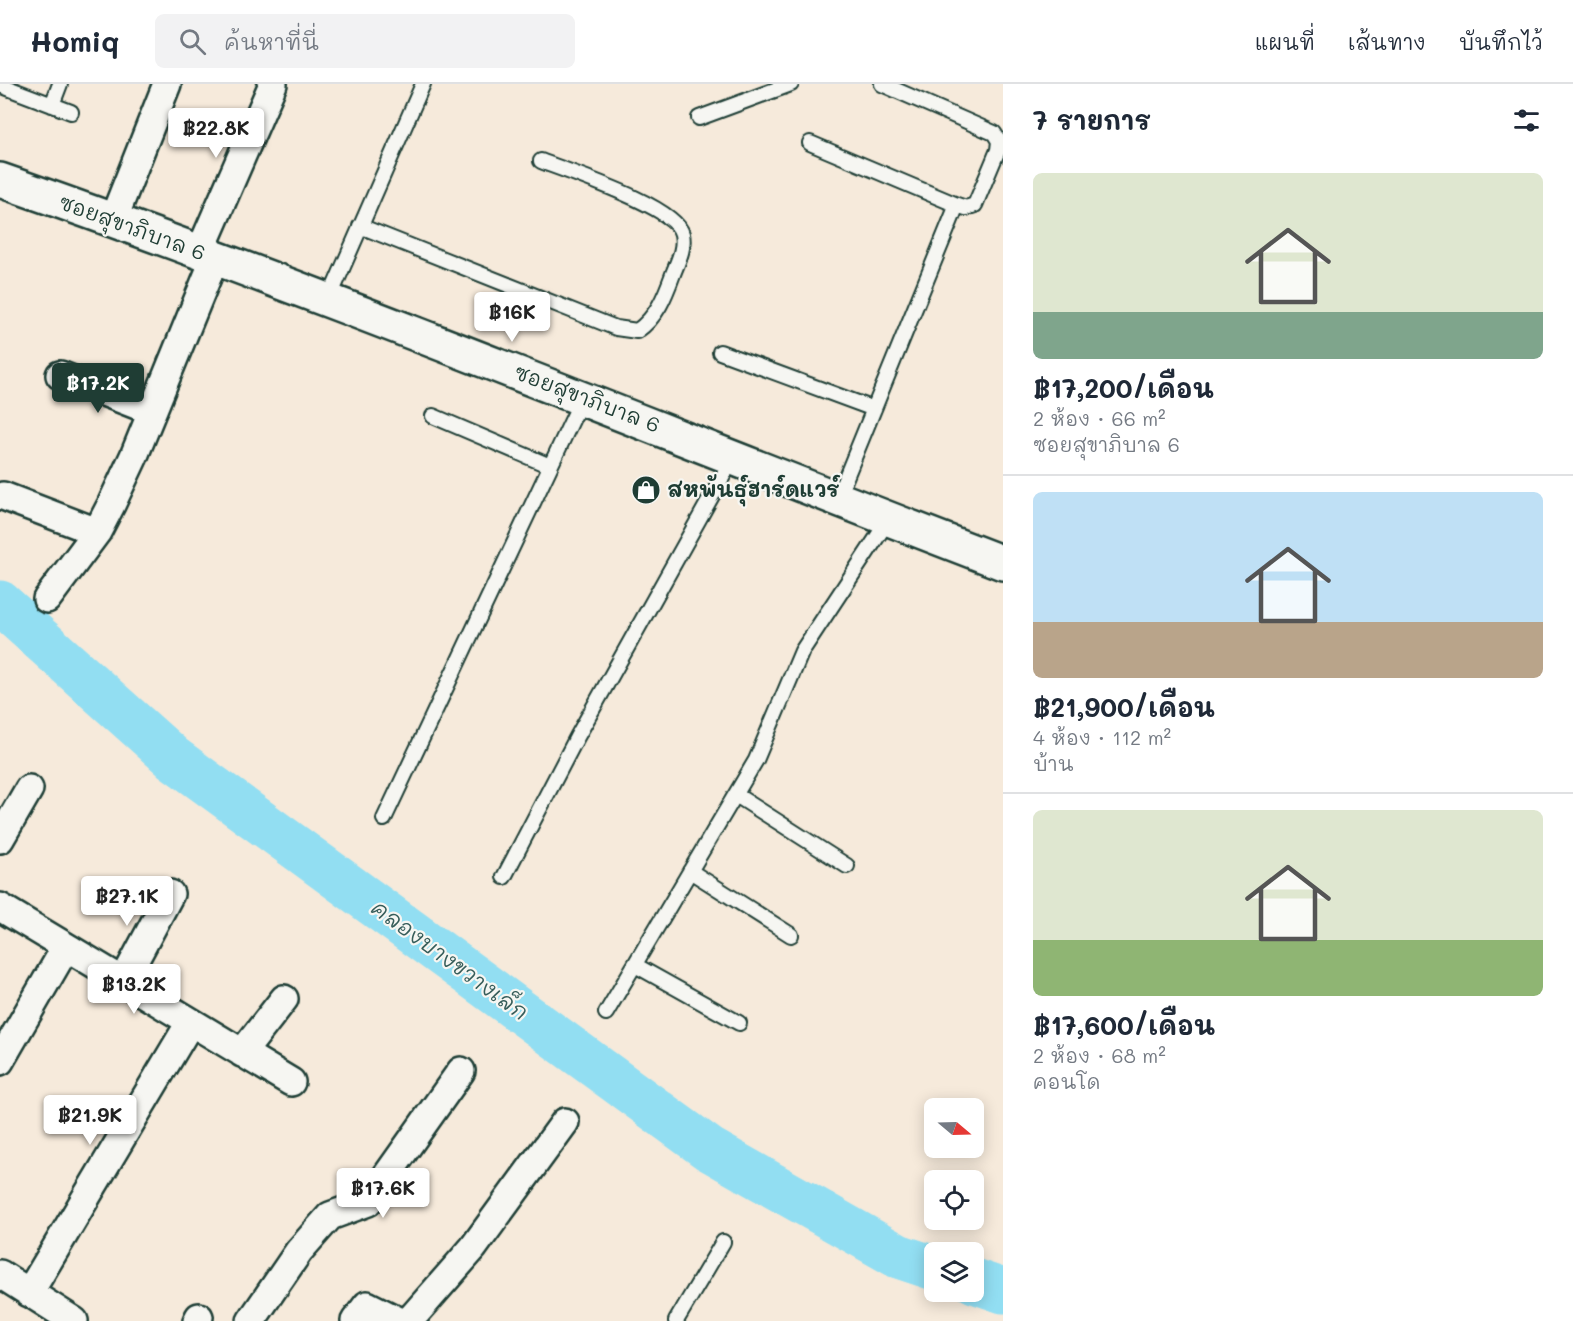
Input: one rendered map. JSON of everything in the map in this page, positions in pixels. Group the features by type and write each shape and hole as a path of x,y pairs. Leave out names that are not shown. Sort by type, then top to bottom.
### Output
{"street":[{"path":"113,220 168,84"},
{"path":"47,599 97,532 134,456 273,84"},
{"name":"ซอยสุขาภิบาล 6","path":"0,180 328,300 1003,562"},
{"path":"60,375 152,411"},
{"path":"3,496 97,532"},
{"path":"0,839 29,789"},
{"path":"123,982 170,894"},
{"path":"0,907 291,1082"},
{"path":"0,1061 66,947"},
{"path":"242,1053 284,999"},
{"path":"29,1293 190,1023"},
{"path":"251,1321 299,1251 330,1216 368,1202 461,1071"},
{"path":"409,1321 473,1248 565,1122"},
{"path":"0,1274 74,1321"},
{"path":"355,1321 367,1305 399,1321"}],"lane":[{"path":"52,105 60,84"},
{"path":"328,300 423,84"},
{"path":"699,118 791,84"},
{"path":"810,143 966,208 975,205 998,150 999,141 994,133 882,84"},
{"path":"0,85 71,112"},
{"path":"360,225 616,328 637,332 650,322 665,295 682,249 682,232 669,216 651,205 541,161"},
{"path":"838,497 957,204"},
{"path":"720,352 874,409"},
{"path":"384,819 582,397"},
{"path":"433,416 550,465"},
{"path":"504,877 578,737 734,456"},
{"path":"606,1012 756,760 802,651 889,519"},
{"path":"735,795 847,867"},
{"path":"690,871 791,935"},
{"path":"635,965 739,1023"},
{"path":"676,1321 723,1242"}],"waterway":[{"name":"คลองบางขวางเล็ก","path":"0,603 173,758 709,1149 898,1256 924,1265"},
{"name":"คลองบางขวางเล็ก","path":"984,1284 1003,1291"}],"place":[{"name":"สหพันธุ์ฮาร์ดแวร์","path":"646,490"}]}
